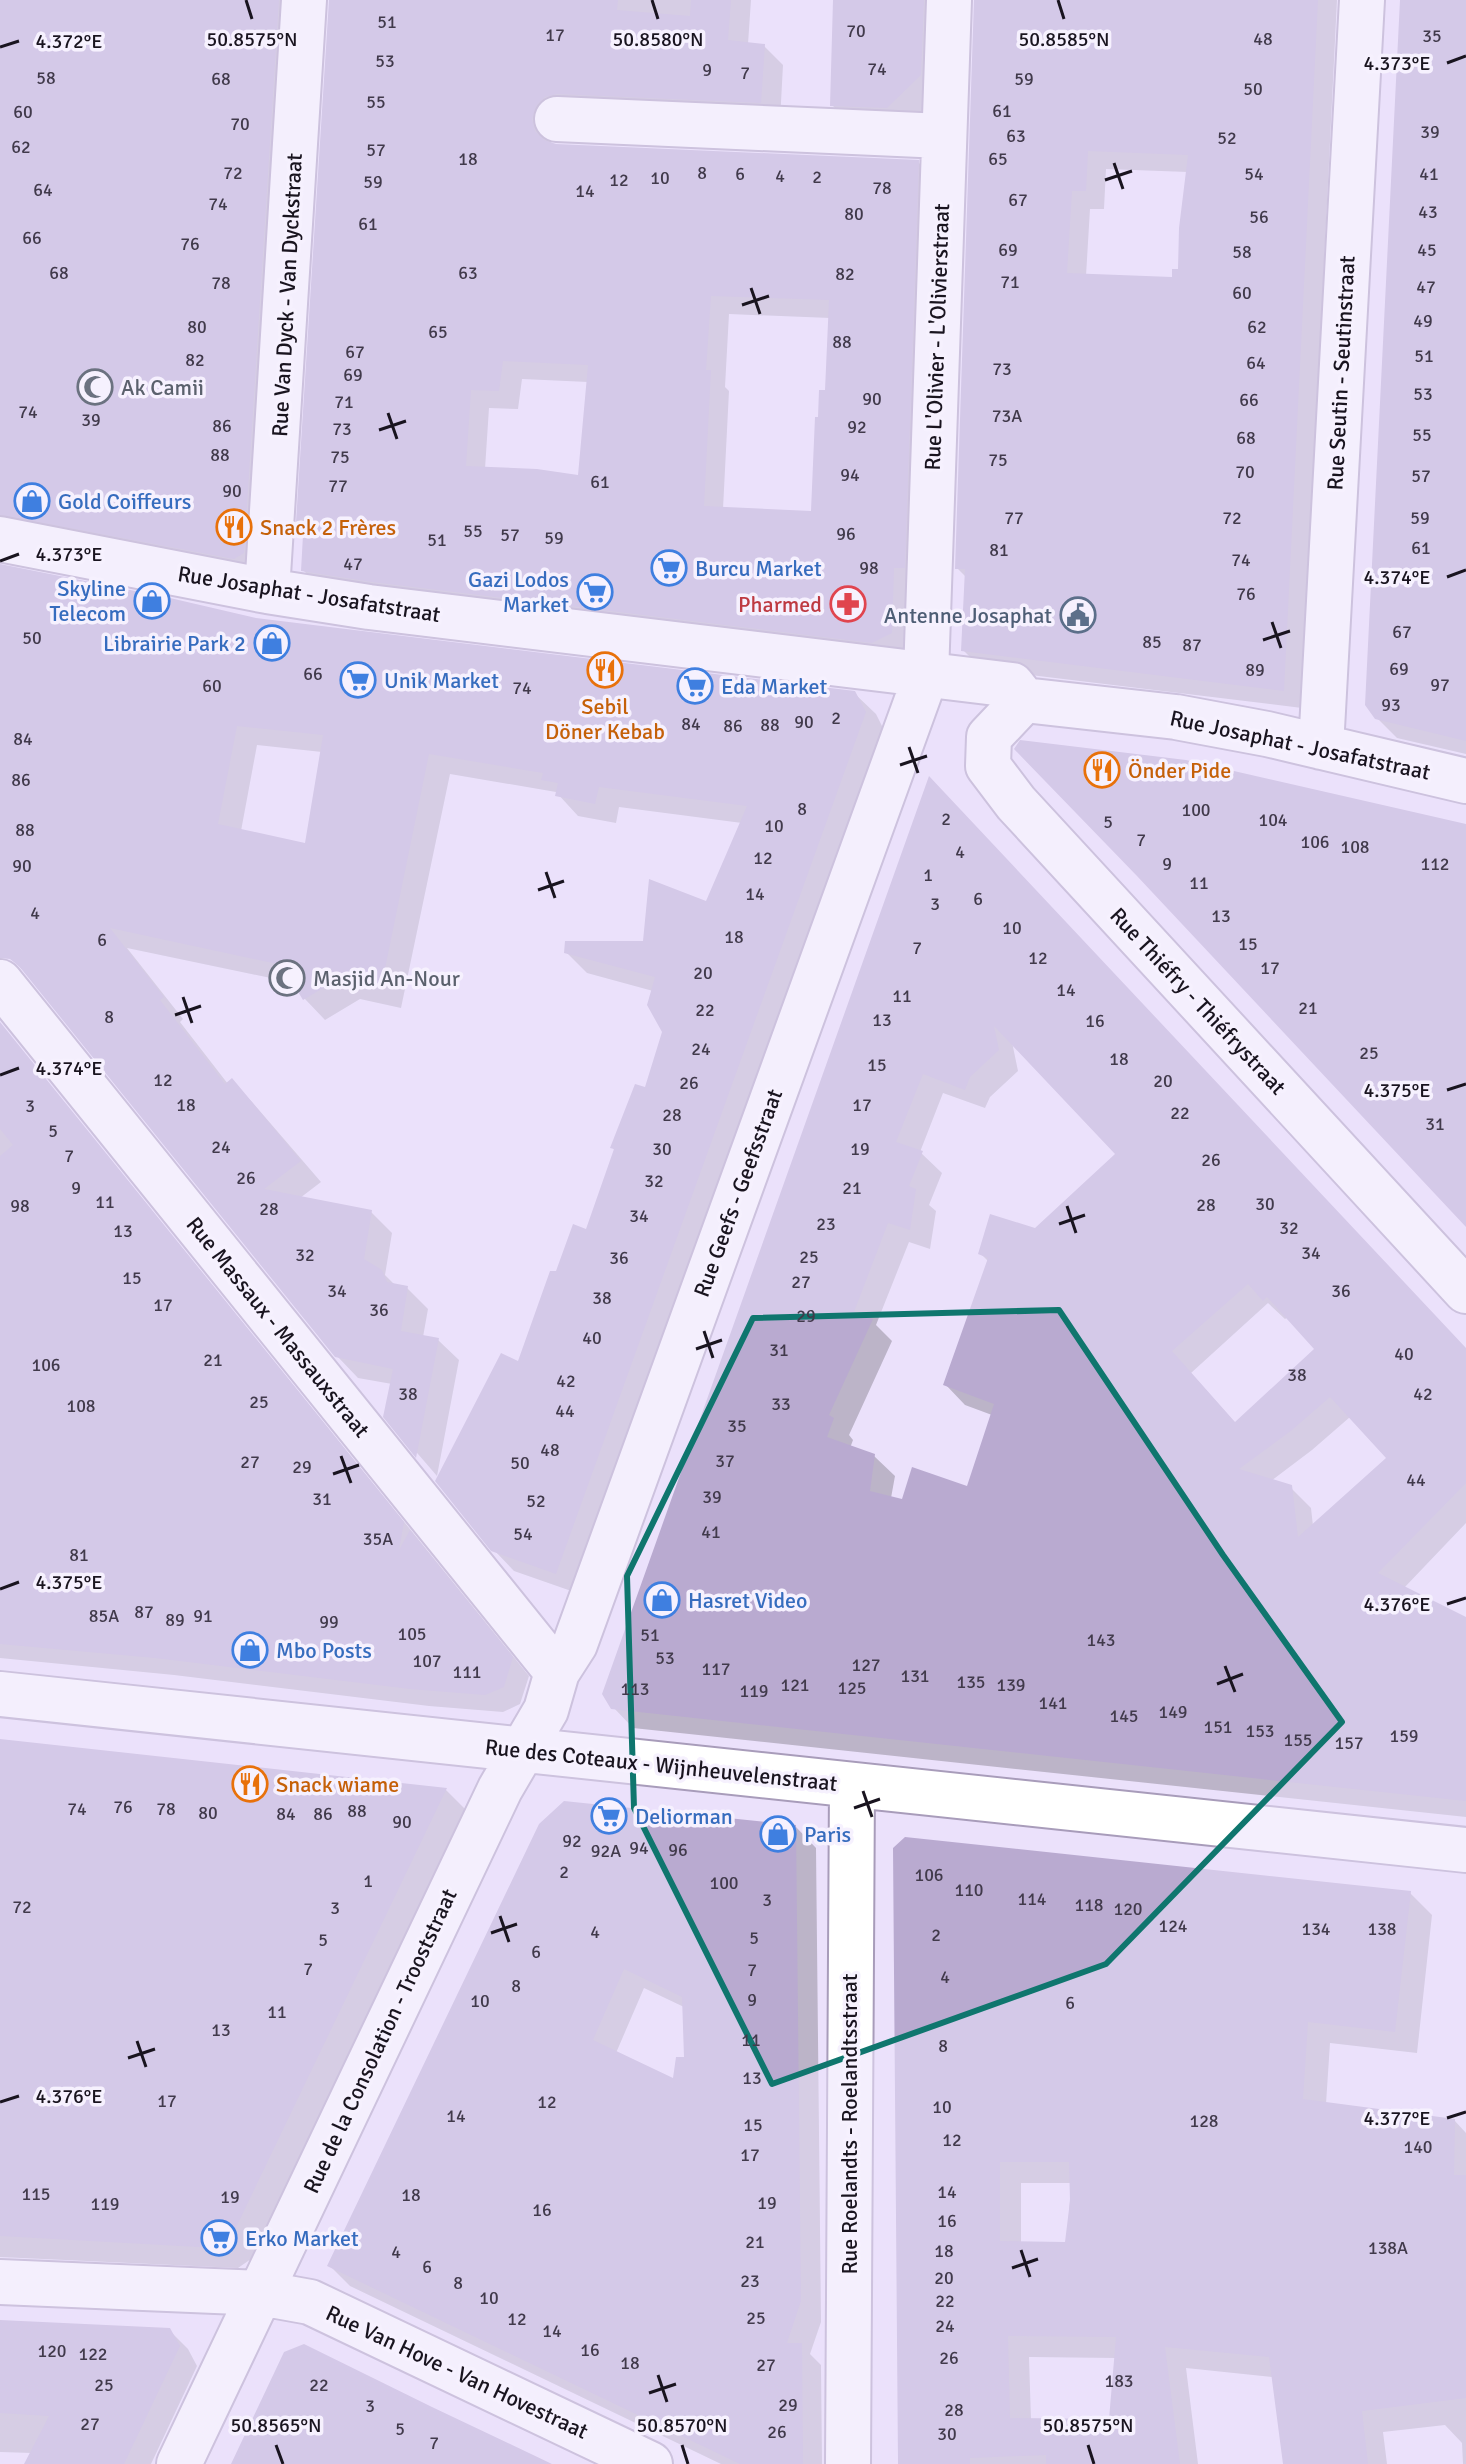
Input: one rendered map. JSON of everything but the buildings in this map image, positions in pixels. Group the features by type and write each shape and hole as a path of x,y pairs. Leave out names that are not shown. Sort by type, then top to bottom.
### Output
{"street":[{"name":"Rue Van Dyck - Van Dyckstraat","path":"267,591 304,0"},
{"name":"Rue L'Olivier - L'Olivierstraat","path":"926,675 949,0"},
{"name":"Rue Seutin - Seutinstraat","path":"1321,747 1362,0"},
{"path":"557,119 943,136"},
{"name":"Rue Josaphat - Josafatstraat","path":"0,539 267,591 384,609 1012,685 1024,700 1176,717 1466,781"},
{"name":"Rue Geefs - Geefsstraat","path":"522,1751 546,1710 557,1672 575,1644 926,675"},
{"name":"Rue Thiéfry - Thiéfrystraat","path":"1024,700 989,737 988,766 1016,803 1466,1291"},
{"name":"Rue Massaux - Massauxstraat","path":"0,982 557,1672"},
{"name":"Rue des Coteaux - Wijnheuvelenstraat","path":"0,1694 1466,1850"},
{"name":"Rue de la Consolation - Trooststraat","path":"179,2464 500,1789 522,1751"},
{"name":"Rue Roelandts - Roelandtsstraat","path":"848,2464 852,1785"},
{"name":"Rue Van Hove - Van Hovestraat","path":"0,2282 260,2293 310,2302 650,2464"}],"highlighted area":[{"path":"1059,1310 1223,1555 1342,1722 1106,1964 772,2084 634,1808 627,1576 753,1318"}],"place":[{"name":"Ak Camii","path":"95,387"},
{"name":"Gold Coiffeurs","path":"32,501"},
{"name":"Snack 2 Frères","path":"234,527"},
{"name":"Burcu Market","path":"669,568"},
{"name":"Gazi Lodos Market","path":"595,592"},
{"name":"Skyline Telecom","path":"152,601"},
{"name":"Pharmed","path":"848,604"},
{"name":"Antenne Josaphat","path":"1078,615"},
{"name":"Librairie Park 2","path":"272,643"},
{"name":"Sebil Döner Kebab","path":"605,670"},
{"name":"Unik Market","path":"358,680"},
{"name":"Eda Market","path":"695,686"},
{"name":"Önder Pide","path":"1102,770"},
{"name":"Masjid An-Nour","path":"287,978"},
{"name":"Hasret Video","path":"662,1600"},
{"name":"Mbo Posts","path":"250,1650"},
{"name":"Snack wiame","path":"250,1784"},
{"name":"Deliorman","path":"609,1816"},
{"name":"Paris","path":"778,1834"},
{"name":"Erko Market","path":"219,2238"}]}
